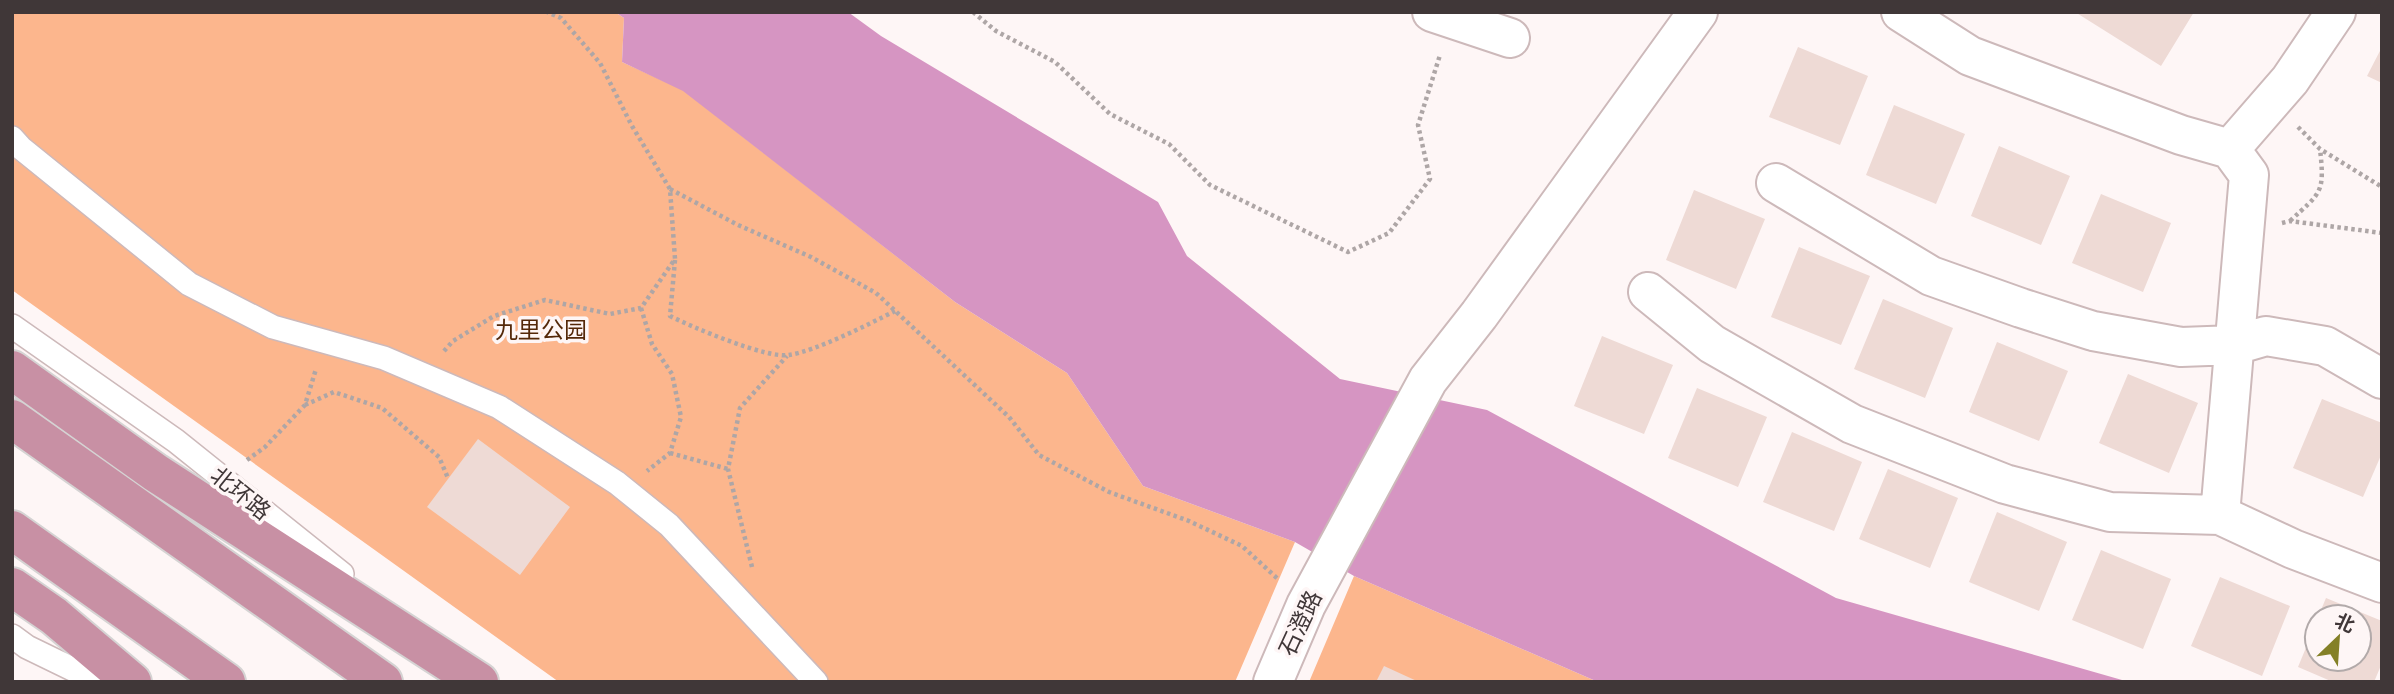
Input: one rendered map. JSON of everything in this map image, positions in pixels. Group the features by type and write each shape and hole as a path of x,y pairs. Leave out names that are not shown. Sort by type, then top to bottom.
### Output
{"highway":[{"path":"12,370 156,473 470,676"},
{"path":"12,419 383,682"},
{"path":"12,530 226,682"},
{"path":"12,587 54,615 132,682"}],"street":[{"name":"石澄路","path":"1273,682 1307,605 1428,380 1479,315 1698,12"},
{"path":"1901,12 1970,56 2180,135 2230,149 2249,175 2220,514"},
{"path":"1442,16 1510,38"},
{"path":"2230,149 2273,101 2326,16"},
{"path":"1776,183 1931,276 2093,331 2181,348 2235,345 2266,336 2325,346 2382,379"},
{"path":"1648,292 1712,344 1852,424 2005,484 2110,512 2220,514 2293,548 2382,583"}],"lane":[{"path":"12,138 20,148 189,284 273,327 384,358 499,407 617,483 669,525 816,682"},
{"name":"北环路","path":"12,326 176,441 470,676"},
{"path":"12,636 27,647 99,682"}],"path":[{"path":"547,12 561,18 600,63 632,126 670,189 675,259 670,316 707,335 787,356"},
{"path":"972,12 996,31 1055,61 1110,114 1169,144 1210,185 1348,252 1389,233 1430,180 1418,125 1442,16"},
{"path":"2273,101 2320,149 2382,187"},
{"path":"2244,237 2290,220 2320,193 2323,178 2320,149"},
{"path":"670,189 738,225 822,263 876,293 1009,417 1038,455 1109,492 1189,521 1242,546 1307,605"},
{"path":"2290,220 2382,233"},
{"path":"422,374 453,341 494,316 545,300 610,314 641,308 675,259"},
{"path":"617,483 652,469 670,453 681,417 673,374 652,344 641,308"},
{"path":"757,580 747,556 728,469 740,408 787,356 862,328 895,311"},
{"path":"305,405 325,341"},
{"path":"222,478 265,447 305,405 334,392 382,408 439,457 448,478"},
{"path":"670,453 728,469"}],"green space":[{"name":"九里公园","path":"12,12 615,12 624,18 622,62 683,90 955,302 1067,373 1143,486 1295,542 1235,682 559,682 12,290"},
{"path":"1354,576 1598,682 1309,682"}],"shaded area":[{"path":"615,12 848,12 881,36 1158,202 1187,256 1340,379 1487,410 1836,598 2129,682 1598,682 1354,576 1295,542 1143,486 1067,373 955,302 683,91 622,62 624,18"}],"building":[{"path":"2075,12 2194,12 2161,66"},
{"path":"1798,47 1868,76 1840,145 1769,117"},
{"path":"2382,47 2382,83 2367,76"},
{"path":"1894,105 1965,134 1936,204 1866,175"},
{"path":"1999,146 2070,176 2041,245 1971,216"},
{"path":"1694,190 1765,219 1736,289 1666,260"},
{"path":"2101,194 2171,223 2143,292 2072,263"},
{"path":"1799,247 1870,276 1841,345 1771,317"},
{"path":"1883,299 1953,328 1925,398 1854,369"},
{"path":"1602,336 1673,365 1644,434 1574,406"},
{"path":"1997,342 2068,371 2039,441 1969,412"},
{"path":"2128,374 2198,403 2169,473 2099,443"},
{"path":"1697,388 1767,417 1738,487 1668,458"},
{"path":"2322,399 2382,423 2382,453 2363,497 2293,468"},
{"path":"1792,432 1862,462 1834,531 1763,502"},
{"path":"478,439 570,507 520,575 427,507"},
{"path":"1888,469 1958,498 1930,568 1859,539"},
{"path":"1997,512 2067,542 2039,611 1969,582"},
{"path":"2101,550 2171,579 2143,649 2072,620"},
{"path":"2220,577 2290,606 2262,676 2191,646"},
{"path":"2326,598 2338,603 2324,603"},
{"path":"2373,617 2382,621 2382,663 2374,682 2333,682 2312,673 2373,673"},
{"path":"2303,655 2303,669 2298,667"},
{"path":"1384,666 1419,682 1376,682"}]}
